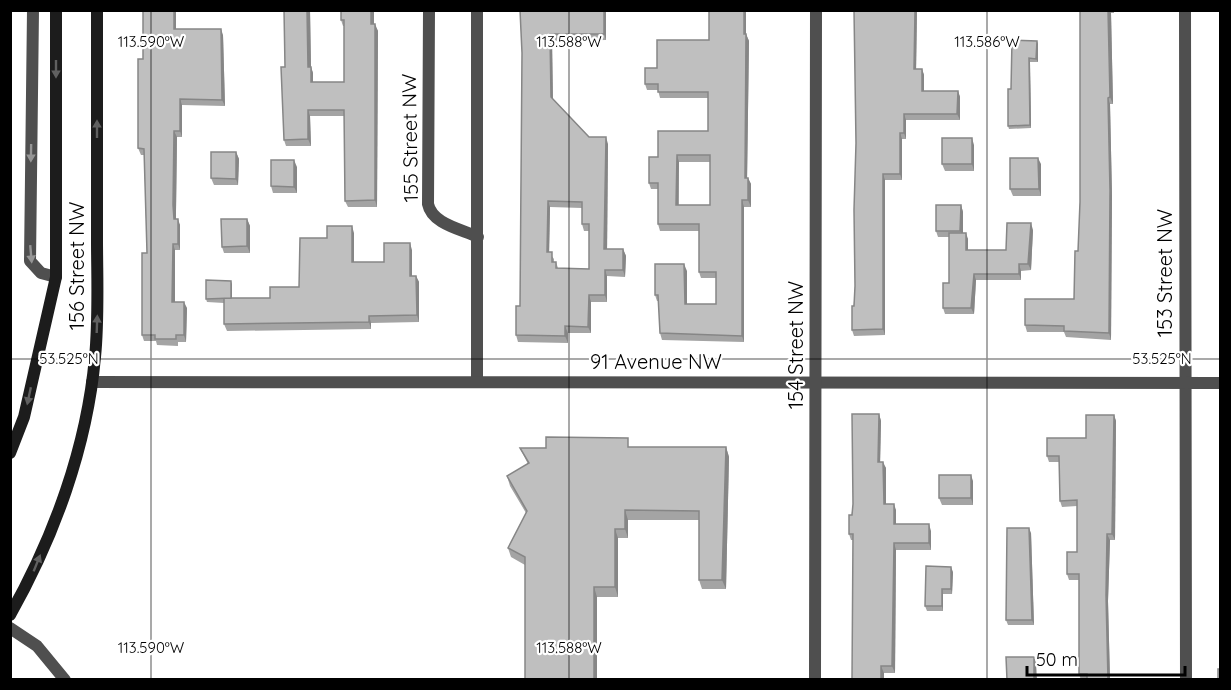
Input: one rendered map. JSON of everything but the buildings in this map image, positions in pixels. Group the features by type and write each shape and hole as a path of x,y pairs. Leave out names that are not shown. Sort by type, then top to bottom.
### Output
{"main road":[{"name":"156 Street NW","path":"10,453 24,417 56,277 56,10"},
{"name":"156 Street NW","path":"10,615 30,581 67,486 86,418 92,382 97,318 97,10"}],"street":[{"path":"33,10 30,261 41,273 56,277"},
{"name":"155 Street NW","path":"429,10 428,204 438,220 478,237"},
{"path":"477,10 477,381"},
{"name":"154 Street NW","path":"815,680 816,10"},
{"name":"153 Street NW","path":"1185,10 1186,680"},
{"name":"91 Avenue NW","path":"92,382 259,384 477,381 1221,383"},
{"path":"10,628 36,646 65,680"}]}
